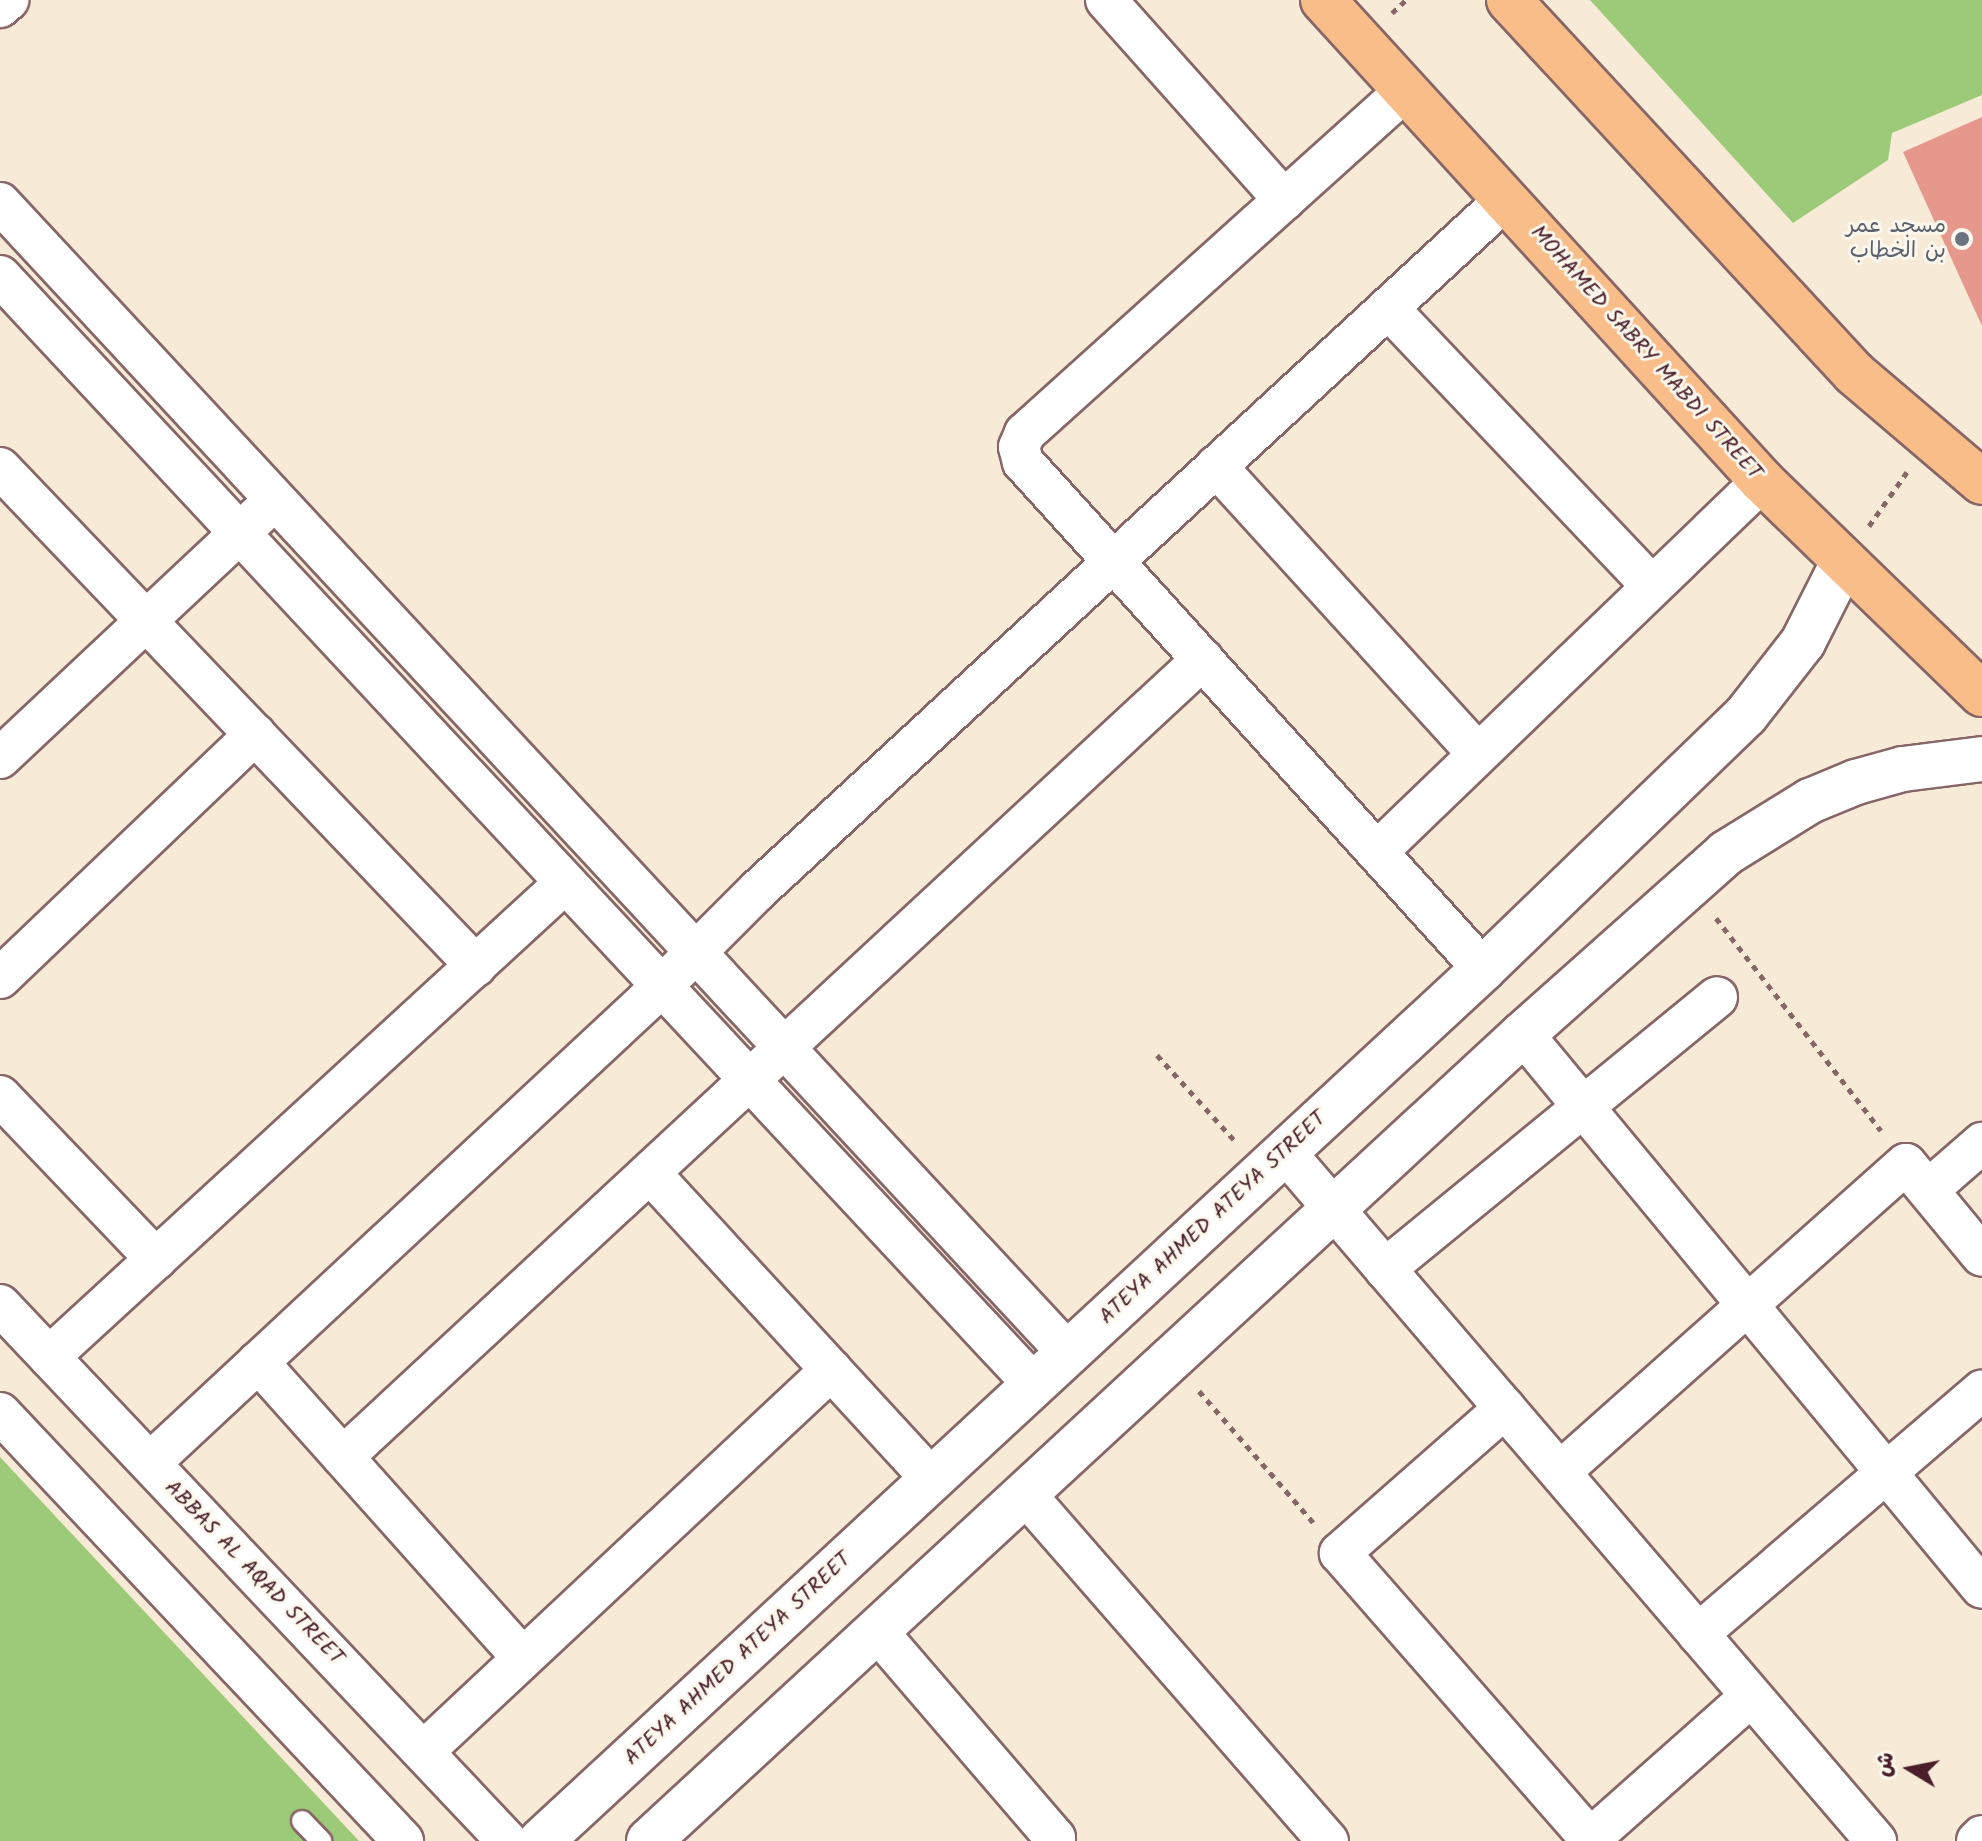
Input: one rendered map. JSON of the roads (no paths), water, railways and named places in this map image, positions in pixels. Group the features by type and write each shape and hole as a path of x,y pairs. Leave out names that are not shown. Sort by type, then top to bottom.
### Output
{"main road":[{"name":"MOHAMED SABRY MABDI STREET","path":"1323,0 1762,481 1982,694"},
{"path":"1509,0 1854,373 1931,439 1978,474"}],"street":[{"path":"0,7 8,0"},
{"path":"1106,0 1284,200"},
{"path":"1406,90 1021,440 1023,462 1379,850 1483,969"},
{"path":"150,1463 1114,561 1506,199"},
{"path":"0,203 1068,1353"},
{"path":"0,276 660,988 1034,1385"},
{"path":"1388,308 1652,586"},
{"path":"1216,466 1478,754"},
{"path":"0,468 476,966"},
{"path":"1379,850 1762,481"},
{"path":"0,758 274,501"},
{"name":"ATEYA AHMED ATEYA STREET","path":"541,1841 1483,969 1777,680 1844,561"},
{"path":"343,1457 788,1048 1203,659"},
{"path":"0,978 255,734"},
{"path":"649,1841 1333,1208 1689,886 1766,825 1810,801 1903,769 1982,759"},
{"path":"49,1357 565,883"},
{"path":"1385,1269 1717,997"},
{"path":"1523,1034 1982,1588"},
{"path":"0,1096 156,1259"},
{"path":"1560,1472 1748,1305 1917,1177 1982,1143"},
{"path":"1274,1162 1333,1208 1876,1841"},
{"path":"651,1174 932,1480"},
{"path":"1917,1177 1982,1256"},
{"name":"ABBAS AL AQAD STREET","path":"0,1305 507,1841"},
{"path":"258,1362 523,1658"},
{"path":"424,1751 831,1370"},
{"path":"1698,1634 1982,1391"},
{"path":"1505,1408 1340,1553 1590,1839 1751,1696"},
{"path":"0,1413 403,1841"},
{"path":"1025,1494 1328,1841"},
{"path":"877,1631 1055,1838 1051,1841"},
{"path":"1977,1841 1982,1836"}],"lane":[{"path":"302,1821 321,1841"}],"place":[{"name":"مسجد عمر بن الخطاب","path":"1962,239"}]}
